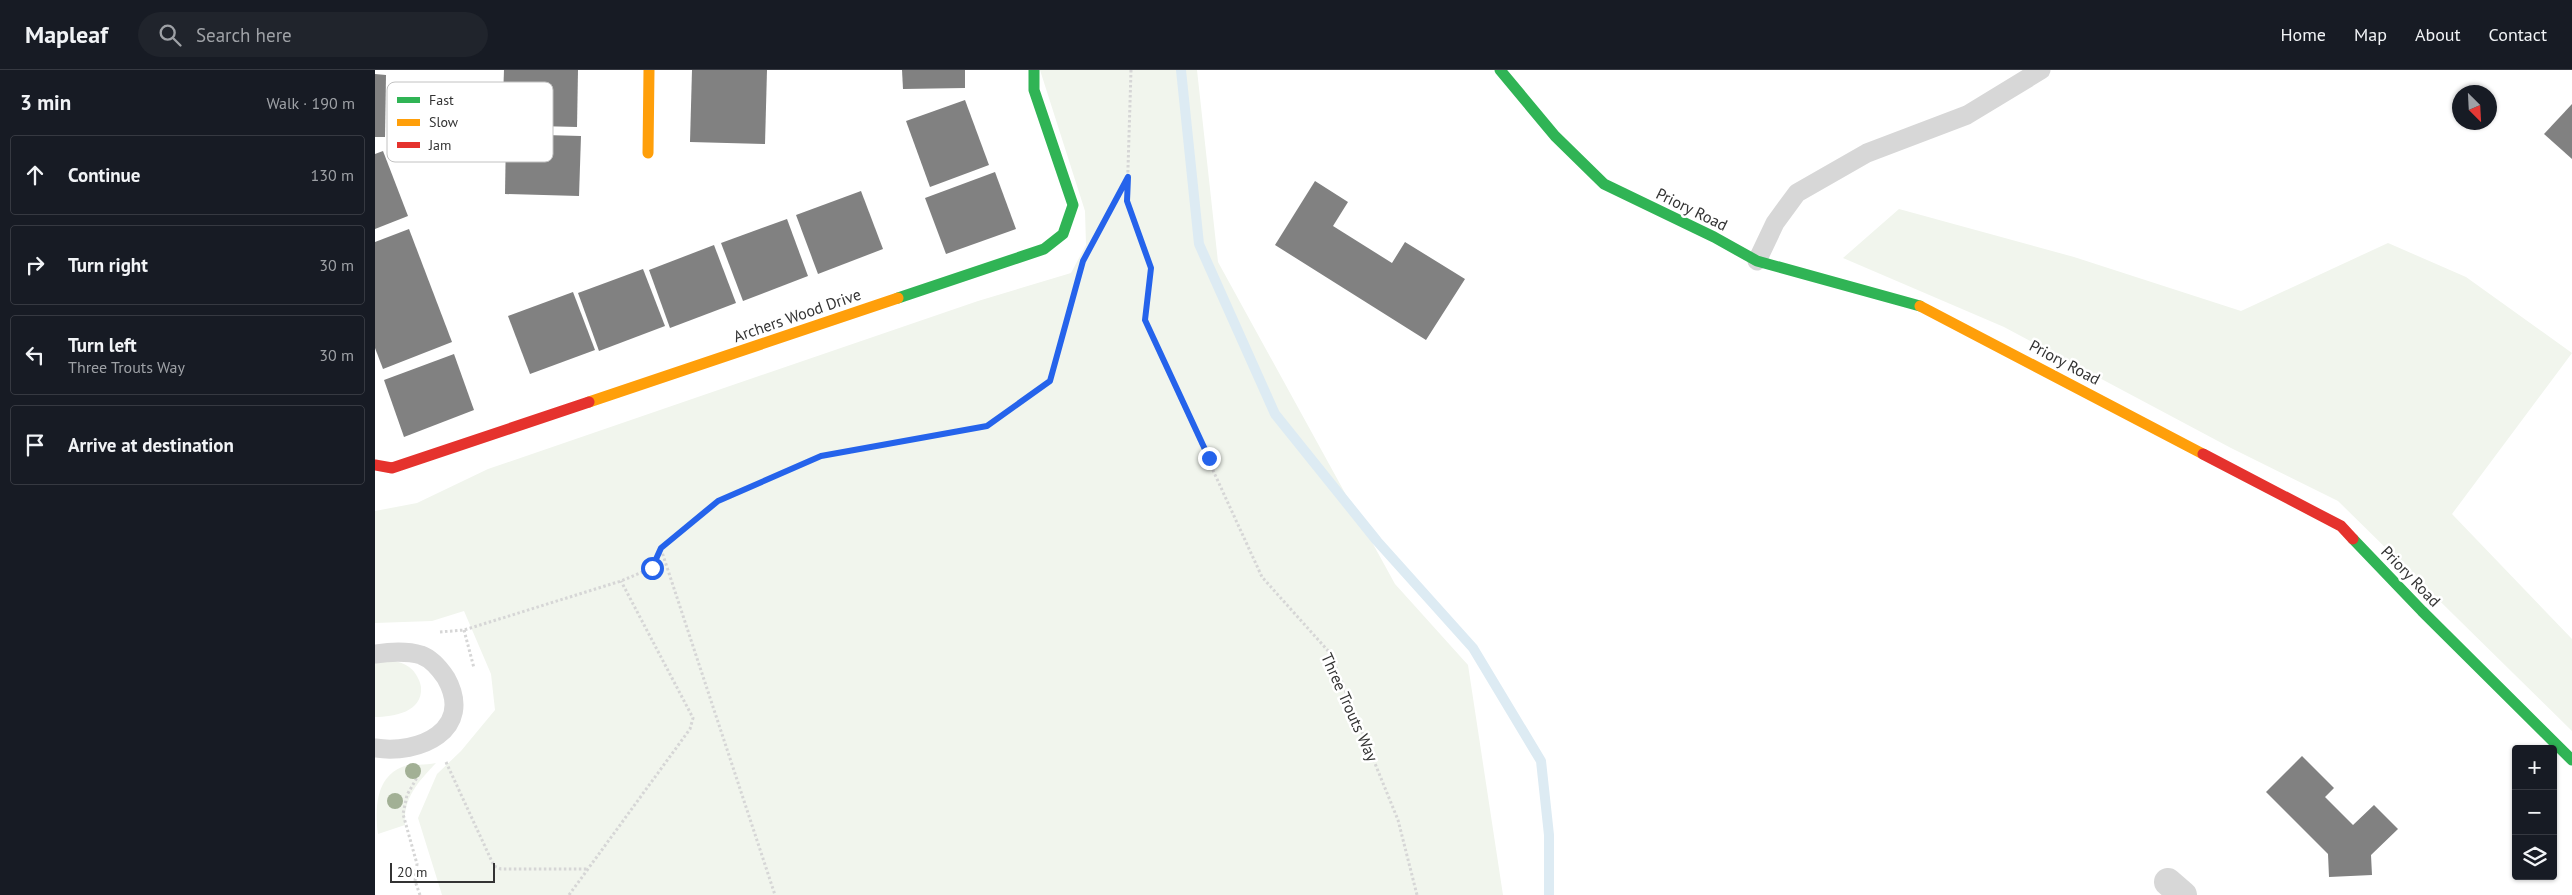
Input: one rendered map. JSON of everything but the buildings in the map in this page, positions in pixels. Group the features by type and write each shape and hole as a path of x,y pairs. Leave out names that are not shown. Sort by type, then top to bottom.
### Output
{"street":[{"path":"648,153 649,70"},
{"name":"Archers Wood Drive","path":"375,465 392,468 1044,249 1063,234 1073,205 1034,90 1034,70"},
{"name":"Priory Road","path":"1499,70 1555,136 1604,184 1714,237 1757,261 1921,306 2341,526 2422,611 2572,760"}],"lane":[{"path":"1757,261 1775,223 1797,193 1867,153 1967,115 2041,70"},
{"path":"375,654 421,655 435,663 452,690 455,708 450,724 439,736 423,744 407,747 375,748"}],"path":[{"path":"1101,227 1128,177 1131,70"},
{"name":"Three Trouts Way","path":"1128,177 1127,201 1151,268 1145,320 1262,577 1330,653 1398,820 1417,895"},
{"path":"434,633 464,630 621,581 652,568 661,548 718,501 821,456 987,426 1050,381 1083,261 1088,253"},
{"path":"661,548 775,895"},
{"path":"569,895 690,729 693,718 621,581"},
{"path":"442,754 494,866 501,869 589,869"}],"shaded area":[{"path":"1040,70 1197,70 1218,262 1395,584 1468,665 1503,895 442,895 418,818 437,774 461,751 495,710 491,674 464,611 432,621 375,623 375,511 417,503 488,469 978,301 1071,273 1086,245 1085,211"},
{"path":"1899,209 2074,257 2241,311 2388,243 2466,277 2572,353 2452,514 2572,639 2572,731 2338,501 2231,448 2004,327 1843,258"},
{"path":"375,659 401,663 415,673 421,687 417,702 412,707 398,714 375,717"},
{"path":"436,763 423,777 409,799 406,807 405,825 378,834 377,805 386,779 402,767"}],"waterway":[{"path":"1181,70 1199,244 1275,414 1377,541 1473,648 1541,761 1549,835 1549,895"}],"traffic: fast":[{"path":"898,298 1044,249 1063,234 1073,205 1034,90 1034,70"},
{"path":"1500,70 1555,136 1604,184 1714,237 1757,261 1920,306"},
{"path":"2353,539 2422,611 2572,760"}],"traffic: slow":[{"path":"648,153 649,70"},
{"path":"589,402 898,298"},
{"path":"1920,306 2203,454"}],"traffic: jam":[{"path":"375,465 392,468 589,402"},
{"path":"2203,454 2341,526 2353,539"}],"route":[{"path":"652,568 661,548 718,501 821,456 987,426 1050,381 1083,261 1128,177 1127,201 1151,268 1145,320 1209,458"}]}
